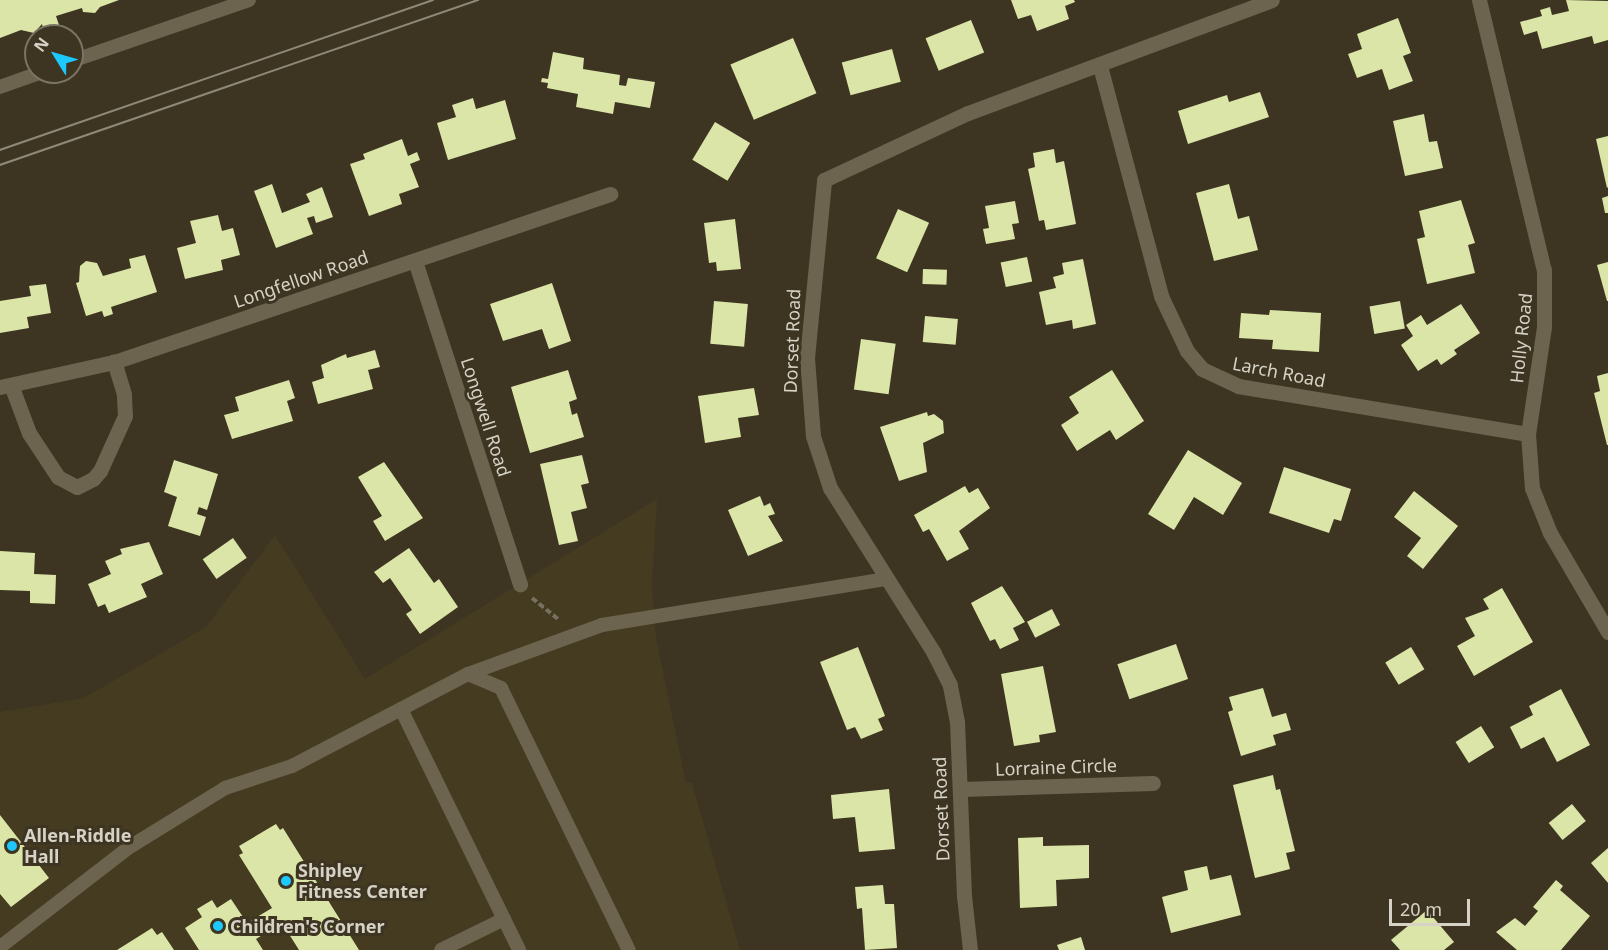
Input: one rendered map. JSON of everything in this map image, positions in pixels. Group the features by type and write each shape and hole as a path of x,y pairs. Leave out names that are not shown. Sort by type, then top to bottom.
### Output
{"street":[{"name":"Dorset Road","path":"970,950 964,906 957,722 950,686 930,645 885,579 830,488 810,418 808,334 824,180 968,113 1100,66 1272,0"},
{"name":"Holly Road","path":"1479,0 1544,270 1544,327 1528,434 1530,472 1537,504 1608,632"},
{"name":"Larch Road","path":"1100,66 1161,296 1183,345 1202,369 1238,386 1528,434"},
{"name":"Longfellow Road","path":"5,386 114,362 610,194"},
{"name":"Longwell Road","path":"415,261 520,584"},
{"path":"5,386 29,433 58,477 77,486 93,479 100,471 125,416 124,394 114,362"},
{"name":"Lorraine Circle","path":"961,789 1153,783"}],"lane":[{"path":"84,57 249,0"},
{"path":"0,87 24,78"},
{"path":"0,946 128,848 225,788 292,766 468,674 582,632 698,608 885,579"},
{"path":"468,674 501,688 628,950"},
{"path":"400,709 519,950"},
{"path":"441,950 504,919"}],"path":[{"path":"520,584 555,617 582,632"}],"shaded area":[{"path":"657,499 652,585 656,638 686,783 692,783 740,950 0,950 0,712 84,698 206,627 275,535 365,679"}],"building":[{"path":"0,0 119,0 100,7 95,13 83,12 82,8 56,16 59,24 24,24 24,31 0,38"},
{"path":"1011,0 1074,0 1075,2 1065,6 1069,19 1037,31 1031,15 1018,19"},
{"path":"1566,0 1608,1 1608,40 1594,44 1592,36 1542,49 1537,31 1524,35 1520,22 1542,16 1540,10 1550,7 1552,15 1569,11"},
{"path":"1398,18 1411,53 1403,56 1413,81 1389,90 1382,69 1357,78 1348,54 1362,49 1357,34"},
{"path":"971,20 984,52 939,71 926,38"},
{"path":"793,38 816,93 754,120 730,65"},
{"path":"892,49 901,82 851,95 842,62"},
{"path":"553,52 584,58 583,69 620,75 619,85 626,86 628,78 655,82 650,108 615,102 613,114 576,107 578,94 547,88 548,83 541,82 542,78 548,79"},
{"path":"1260,92 1269,117 1188,144 1178,111 1227,95 1229,102"},
{"path":"473,98 476,109 505,100 516,139 448,160 437,123 456,117 452,105"},
{"path":"1424,114 1429,142 1437,141 1443,168 1405,176 1393,121"},
{"path":"715,122 750,143 727,181 692,160"},
{"path":"1608,136 1608,187 1607,188 1596,139"},
{"path":"402,139 408,156 417,152 420,160 410,164 419,187 399,194 402,204 369,216 350,164 365,159 363,154"},
{"path":"1054,149 1056,163 1064,161 1076,224 1046,230 1044,220 1039,221 1028,169 1035,167 1033,153"},
{"path":"272,184 282,213 310,202 306,194 322,187 333,217 316,223 314,216 307,218 313,234 276,248 254,191"},
{"path":"1229,184 1238,219 1249,216 1258,250 1214,261 1196,193"},
{"path":"1608,196 1608,213 1605,213 1602,198"},
{"path":"1461,200 1475,243 1468,245 1475,273 1427,284 1417,239 1425,237 1419,211"},
{"path":"1015,201 1019,223 1012,224 1015,239 986,244 983,229 989,228 985,206"},
{"path":"898,209 929,223 907,272 876,258"},
{"path":"218,215 222,231 233,228 240,255 221,260 223,270 185,279 177,248 196,243 190,221"},
{"path":"735,219 741,269 717,271 716,262 709,263 704,223"},
{"path":"145,255 157,292 111,307 113,314 104,317 102,311 86,316 76,283 79,282 80,266 86,261 97,263 103,276 131,268 129,259"},
{"path":"1027,257 1032,281 1006,287 1001,263"},
{"path":"1083,259 1096,324 1073,329 1072,320 1046,325 1039,292 1056,288 1053,277 1064,274 1062,263"},
{"path":"1608,262 1608,301 1607,301 1597,265"},
{"path":"923,269 947,270 946,285 922,284"},
{"path":"552,283 571,341 549,349 542,329 503,341 490,304"},
{"path":"46,284 51,313 27,317 29,328 0,333 0,301 31,296 29,286"},
{"path":"714,301 748,304 744,347 710,344"},
{"path":"1400,301 1405,329 1374,334 1369,306"},
{"path":"1461,304 1480,333 1454,350 1457,354 1441,365 1437,359 1418,371 1401,345 1413,336 1406,325 1421,315 1427,325"},
{"path":"1270,310 1321,313 1319,352 1272,349 1273,340 1239,338 1241,313 1269,315"},
{"path":"925,316 958,319 956,345 923,342"},
{"path":"861,339 896,344 889,394 854,390"},
{"path":"375,350 380,367 368,370 373,389 318,404 312,382 324,378 321,365 346,354 347,358"},
{"path":"568,370 577,399 569,402 572,415 577,413 584,437 530,453 511,387"},
{"path":"1112,370 1144,421 1116,440 1110,430 1077,451 1061,425 1079,413 1069,397"},
{"path":"1608,373 1607,445 1594,393 1600,391 1597,376"},
{"path":"289,380 295,398 287,401 293,421 232,439 224,415 239,411 235,397"},
{"path":"754,388 759,415 738,418 741,437 705,443 698,396"},
{"path":"927,412 928,416 934,414 943,421 944,433 923,443 927,472 899,481 880,427"},
{"path":"1188,450 1242,483 1223,515 1194,497 1174,530 1148,514"},
{"path":"582,455 589,483 581,485 587,508 571,512 578,541 559,545 540,464"},
{"path":"174,460 218,474 207,510 199,507 197,514 206,517 200,536 168,526 177,497 164,492"},
{"path":"384,462 423,518 385,541 373,521 382,516 358,477"},
{"path":"1284,467 1351,489 1341,521 1334,519 1329,533 1269,513"},
{"path":"965,486 969,493 978,488 990,508 959,531 969,549 947,561 929,529 923,532 914,515"},
{"path":"1414,491 1458,526 1423,569 1407,556 1421,538 1394,517"},
{"path":"760,496 764,506 770,503 775,514 768,516 783,541 748,556 728,510"},
{"path":"233,538 247,558 216,579 203,559"},
{"path":"149,542 163,574 141,584 147,597 109,613 105,604 98,607 88,584 111,574 105,561 122,554 120,549"},
{"path":"409,548 434,583 439,579 458,607 420,634 406,614 412,610 390,578 383,583 374,572"},
{"path":"0,551 35,553 34,574 56,575 55,604 30,603 30,591 0,590"},
{"path":"1002,586 1025,622 1013,628 1019,640 1000,649 995,639 990,641 971,603"},
{"path":"1502,588 1533,642 1474,676 1457,646 1475,636 1465,618 1489,609 1483,599"},
{"path":"1052,609 1060,625 1035,638 1027,622"},
{"path":"1176,644 1188,679 1129,699 1117,664"},
{"path":"858,647 885,716 878,719 883,730 861,739 855,727 847,730 820,662"},
{"path":"1411,647 1424,669 1399,685 1385,662"},
{"path":"1043,666 1056,732 1039,735 1040,742 1014,746 1001,674"},
{"path":"1263,688 1272,717 1286,713 1291,730 1273,735 1276,745 1241,756 1228,712 1233,710 1229,697"},
{"path":"1561,689 1590,745 1557,762 1544,737 1521,749 1510,727 1533,715 1529,706"},
{"path":"1481,726 1494,747 1469,763 1456,742"},
{"path":"1273,775 1276,790 1280,789 1295,851 1286,853 1290,869 1255,878 1233,785"},
{"path":"889,789 895,849 859,852 855,817 833,819 831,795"},
{"path":"1572,804 1586,821 1563,840 1549,823"},
{"name":"Allen-Riddle Hall","path":"0,815 49,878 11,907 0,894"},
{"name":"Shipley Fitness Center","path":"276,824 280,830 283,828 359,950 299,950 282,923 256,939 263,950 199,950 185,928 202,917 197,909 212,900 217,908 231,899 247,923 272,908 239,855 243,853 239,846"},
{"path":"1043,837 1043,846 1089,845 1089,878 1056,880 1057,906 1020,908 1018,838"},
{"path":"1608,848 1608,883 1591,863"},
{"path":"1207,866 1210,880 1231,875 1241,915 1171,933 1162,897 1188,890 1184,871"},
{"path":"1556,880 1563,886 1560,890 1590,916 1561,950 1517,950 1496,932 1515,918 1525,926 1538,911 1533,907"},
{"path":"883,885 885,904 894,904 897,948 865,950 862,908 857,909 855,887"},
{"path":"1427,910 1454,942 1444,950 1400,950 1391,940"},
{"path":"152,928 157,935 162,932 174,950 117,950"},
{"path":"1081,937 1085,950 1059,950 1057,945"}],"tram line":[{"path":"0,150 433,0"},
{"path":"0,165 478,0"}],"place":[{"name":"Allen-Riddle Hall","path":"12,846"},
{"name":"Shipley Fitness Center","path":"286,881"},
{"name":"Children's Corner","path":"218,926"}]}
